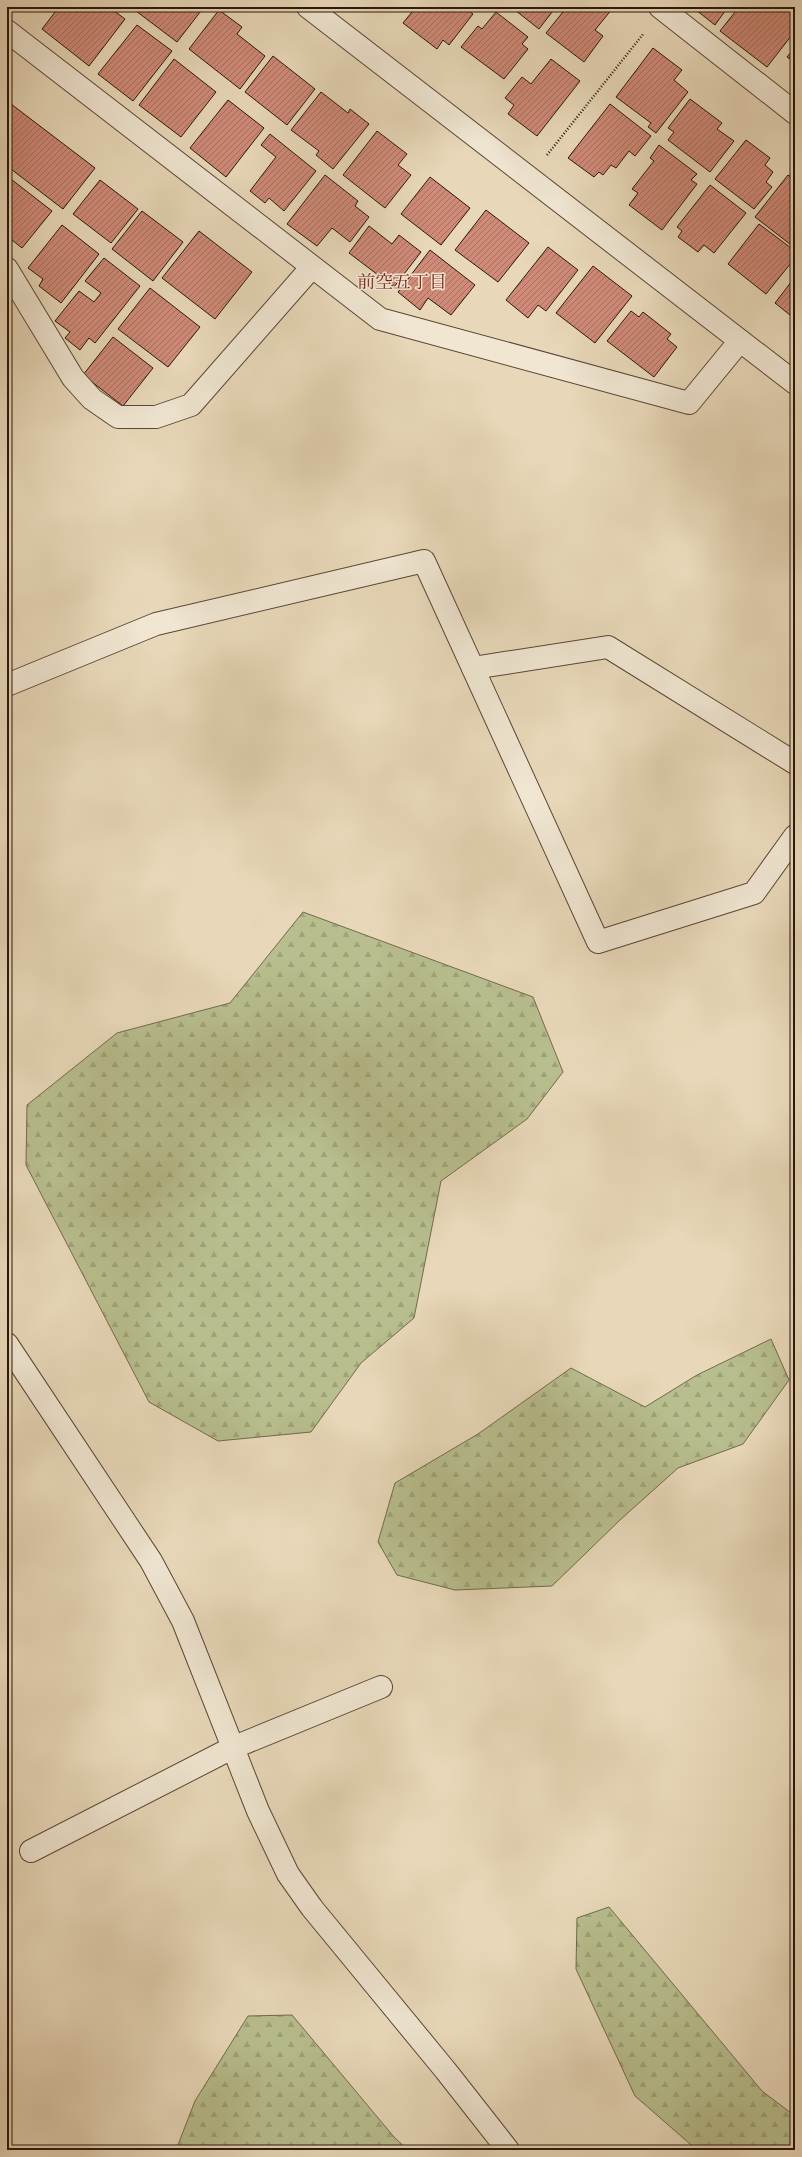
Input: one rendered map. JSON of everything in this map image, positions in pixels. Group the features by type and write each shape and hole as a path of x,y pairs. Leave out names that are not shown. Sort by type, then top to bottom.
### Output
{"street":[{"path":"308,7 739,342 795,383"},
{"path":"660,7 795,113"},
{"path":"7,31 380,319 689,403 739,342"},
{"path":"7,269 73,378 92,399 118,417 156,417 191,405 312,267"},
{"path":"7,685 156,624 424,561 598,942 754,893 795,836"},
{"path":"473,668 608,647 795,763"},
{"path":"7,1344 151,1562 182,1621 258,1811 288,1874 312,1908 446,2071 508,2150"},
{"path":"31,1851 232,1748 381,1687"}],"path":[{"path":"547,155 640,39"}],"green space":[{"path":"303,912 533,997 563,1072 527,1119 441,1181 414,1318 361,1363 311,1432 218,1441 149,1402 26,1165 27,1105 117,1033 230,1003"},
{"path":"771,1339 789,1380 743,1444 678,1468 620,1520 552,1586 455,1590 397,1575 378,1542 395,1483 478,1434 571,1368 645,1407 697,1375"},
{"path":"609,1907 762,2091 795,2116 795,2150 697,2150 635,2096 576,1969 577,1918"},
{"path":"292,2015 394,2137 408,2150 176,2150 195,2101 248,2016"}],"building":[{"path":"59,7 109,7 125,19 89,66 42,29"},
{"path":"139,7 204,7 177,42 136,11"},
{"path":"416,7 464,7 473,14 449,45 443,40 437,49 403,23"},
{"path":"511,7 556,7 539,29"},
{"path":"567,7 610,7 612,9 595,30 603,36 584,62 546,33"},
{"path":"698,7 728,7 715,25 696,10"},
{"path":"739,7 789,7 795,12 795,31 767,67 720,31"},
{"path":"219,10 242,27 237,34 265,56 240,89 189,49"},
{"path":"496,12 528,37 522,44 528,49 504,79 461,47 478,26 482,29"},
{"path":"137,25 172,51 133,101 98,74"},
{"path":"795,47 795,62 787,57"},
{"path":"653,48 682,70 674,80 688,92 656,133 648,127 651,123 616,97"},
{"path":"273,56 315,89 287,125 245,92"},
{"path":"174,59 216,92 181,137 139,105"},
{"path":"551,59 580,81 537,136 508,114 514,105 505,98 522,77 531,84"},
{"path":"321,92 348,113 350,109 369,124 333,169 316,155 319,151 291,130"},
{"path":"690,99 722,123 717,129 734,141 710,172 668,140 674,132 668,128"},
{"path":"228,100 264,128 226,177 190,148"},
{"path":"11,104 95,168 63,209 7,166 7,109"},
{"path":"610,104 651,136 635,156 629,151 616,168 611,165 603,175 599,172 594,177 568,158"},
{"path":"377,131 407,154 398,165 411,175 385,208 343,175"},
{"path":"270,134 316,171 284,211 269,198 265,203 250,191 276,157 261,145"},
{"path":"746,140 770,158 765,165 773,172 766,182 772,187 754,209 715,179"},
{"path":"659,145 697,174 691,180 697,184 662,230 629,205 638,193 632,189 654,161 650,158"},
{"path":"325,175 358,201 355,206 369,217 350,242 332,228 317,246 287,224"},
{"path":"788,175 795,180 795,248 755,217"},
{"path":"7,176 52,211 22,248 7,236"},
{"path":"430,177 470,208 441,245 401,214"},
{"path":"100,180 138,209 111,243 73,214"},
{"path":"710,185 746,213 714,253 704,245 698,252 678,237 682,231 677,227"},
{"path":"486,210 529,243 498,282 455,250"},
{"path":"142,211 183,242 153,281 112,249"},
{"path":"759,224 795,251 795,258 766,294 728,264"},
{"path":"62,225 99,254 61,303 39,286 43,279 28,268"},
{"path":"369,226 392,244 399,235 421,252 394,287 349,253"},
{"path":"199,231 252,272 215,319 162,278"},
{"path":"548,247 578,270 546,311 538,305 528,318 506,300"},
{"path":"430,250 475,285 451,315 428,298 420,310 398,292"},
{"path":"104,258 140,286 95,343 89,338 80,350 65,338 70,332 55,321 79,291 94,302 101,293 85,281"},
{"path":"593,266 632,296 595,343 556,313"},
{"path":"795,277 795,319 775,303"},
{"path":"150,288 200,327 168,367 118,329"},
{"path":"631,311 639,317 643,312 671,334 667,339 677,347 654,377 607,341"},
{"path":"113,337 153,368 123,406 83,375"}],"district":[{"name":"前空五丁目","path":"402,283"}]}
